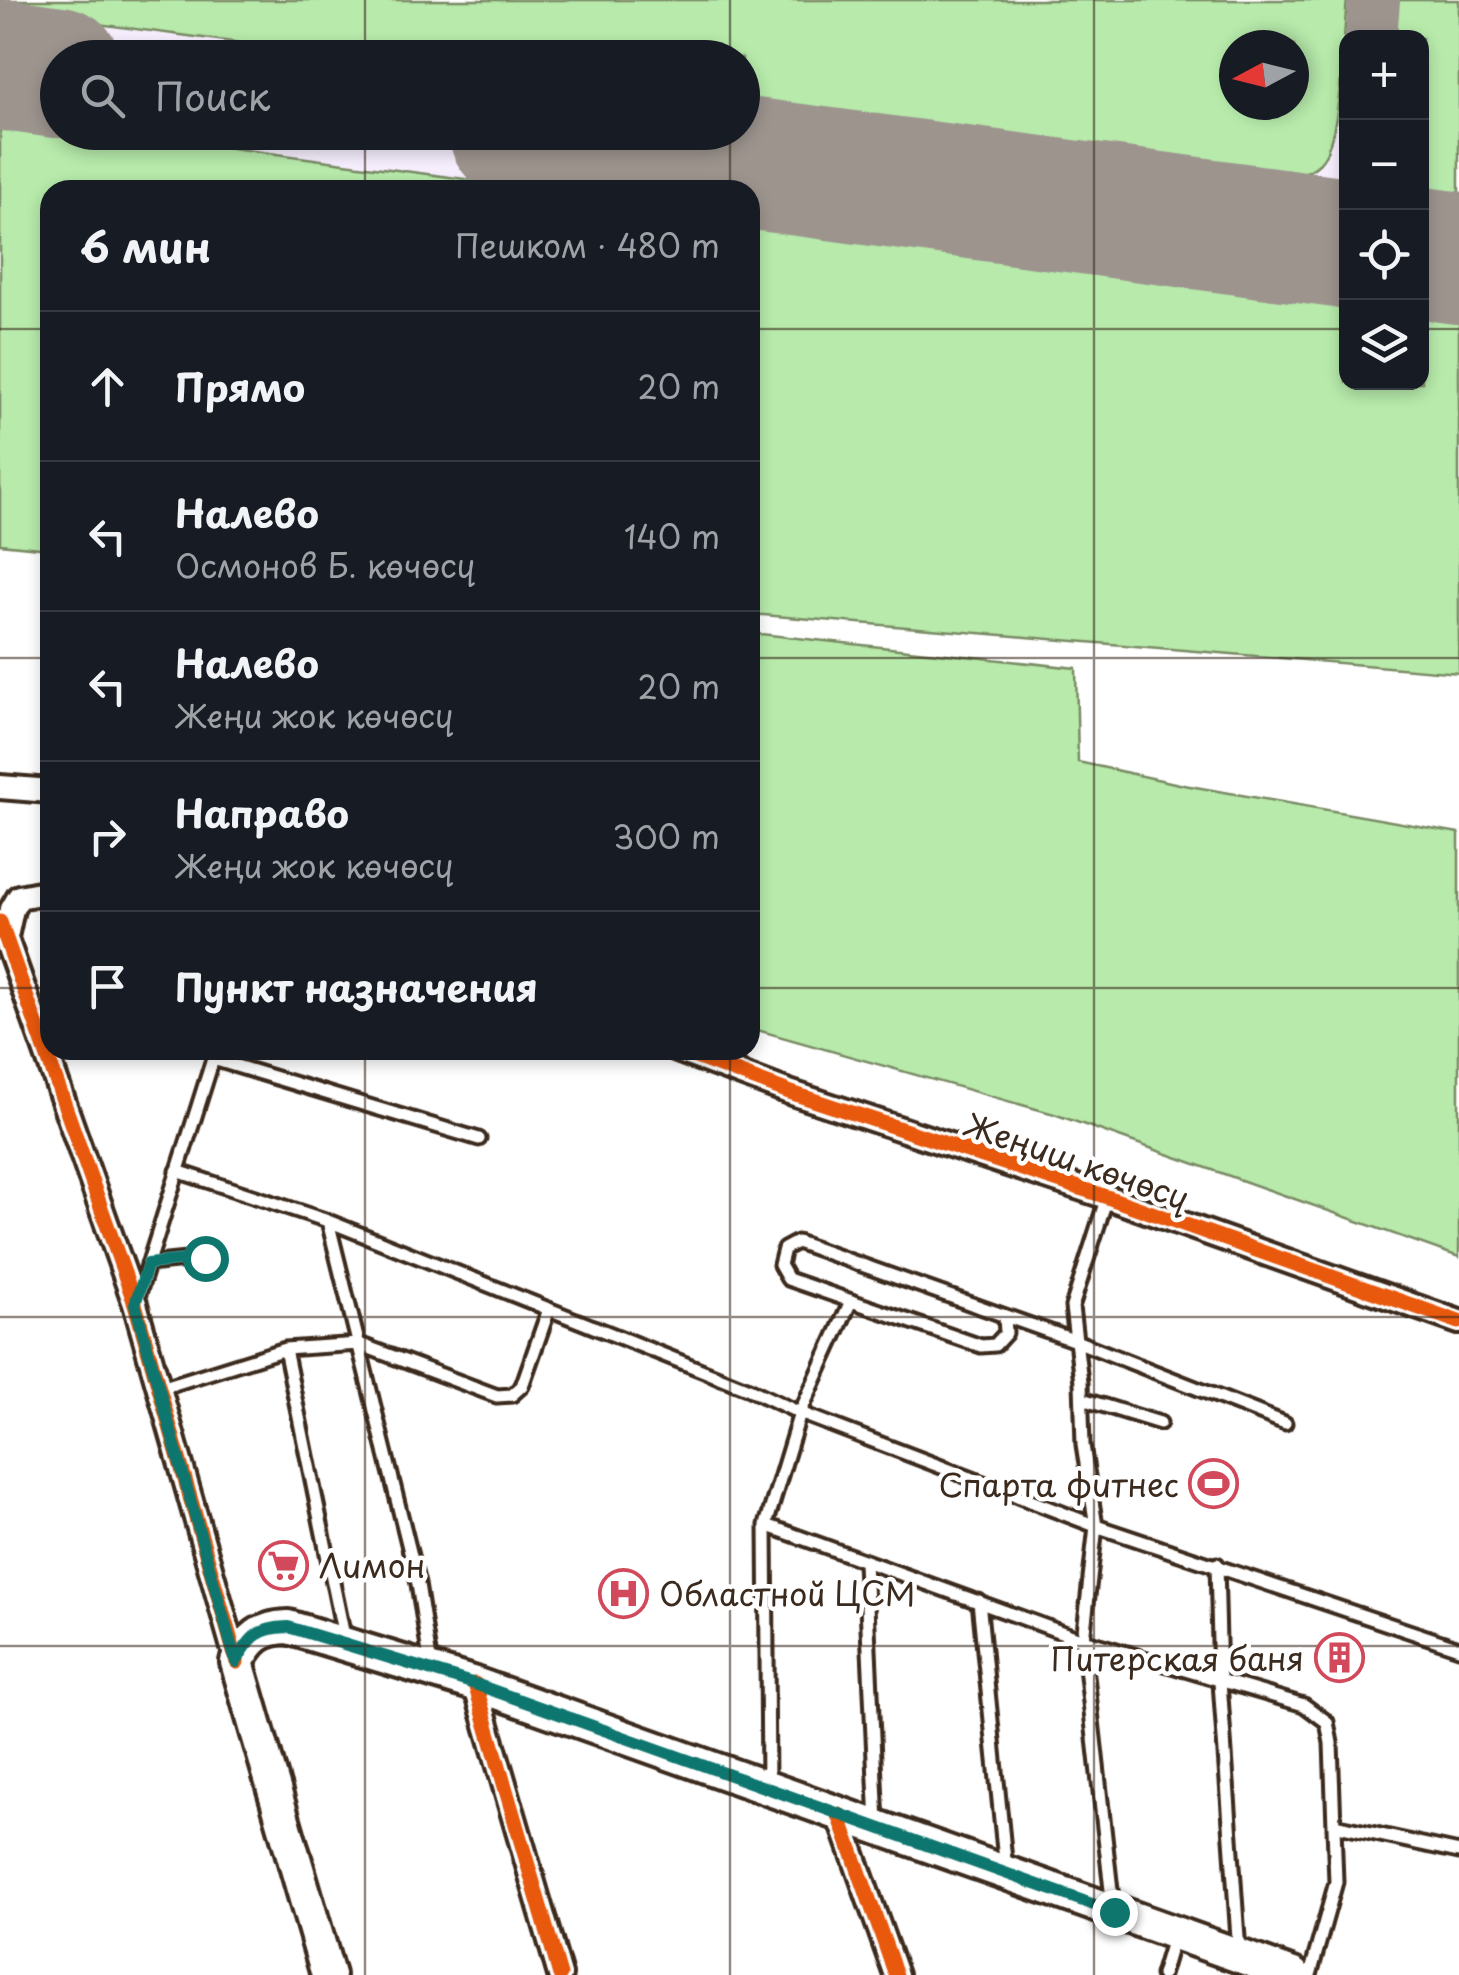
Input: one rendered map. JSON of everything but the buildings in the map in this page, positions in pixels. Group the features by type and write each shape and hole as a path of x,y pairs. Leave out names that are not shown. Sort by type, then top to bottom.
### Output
{"main road":[{"path":"328,1975 236,1662 249,1639 269,1628 288,1627 475,1684 1293,1975"}],"street":[{"path":"0,788 40,790"},
{"path":"40,893 19,898 3,932 40,1036"},
{"path":"48,1060 135,1304 236,1662"},
{"name":"Жеңиш көчөсү","path":"704,1060 1459,1322"},
{"path":"475,1684 560,1975"},
{"path":"839,1815 896,1975"}],"lane":[{"path":"135,1304 213,1060"},
{"path":"216,1060 478,1139"},
{"path":"177,1172 328,1221 749,1389 800,1413 1096,1526 1459,1648"},
{"path":"1107,1197 1072,1307 1083,1445 1096,1526 1083,1640 1114,1912"},
{"path":"328,1221 418,1584 432,1673"},
{"path":"1005,1316 1006,1333 995,1345 981,1346 788,1278 780,1265 784,1249 797,1242 1076,1340 1285,1423"},
{"path":"148,1264 205,1258"},
{"path":"768,1789 766,1524 800,1413 851,1301"},
{"path":"161,1388 285,1348 359,1344 497,1396 512,1395 522,1386 549,1310"},
{"path":"285,1348 346,1645"},
{"path":"1082,1399 1160,1423"},
{"path":"766,1524 1083,1640 1304,1706 1327,1722 1336,1882 1310,1975"},
{"path":"865,1562 878,1829"},
{"path":"1216,1564 1239,1956"},
{"path":"978,1601 1006,1874"},
{"path":"1334,1825 1459,1852"},
{"path":"1162,1975 1175,1934"}],"shaded area":[{"path":"0,0 1459,0 1459,673 760,615 760,180 40,180 40,548 0,544"}],"green space":[{"path":"0,0 1347,0 1345,30 1339,30 1337,110 1327,151 1309,171 1268,179 760,111 760,40 218,40 0,11"},
{"path":"1396,0 1459,0 1459,205 1429,196 1429,30 1393,30"},
{"path":"0,117 40,122 40,150 247,150 473,180 40,180 40,548 0,544"},
{"path":"760,218 1339,296 1339,390 1429,390 1429,308 1459,312 1459,673 760,615"},
{"path":"760,634 1076,668 1078,762 1184,785 1459,833 1459,1257 1054,1114 760,1031"}],"taxiway":[{"path":"1372,30 1374,0"}],"runway":[{"path":"0,64 40,70"},
{"path":"650,150 1339,242"},
{"path":"1429,254 1459,258"}],"cycle path":[{"path":"0,922 40,1035"},
{"path":"49,1060 135,1304 237,1662"},
{"path":"704,1060 1459,1322"},
{"path":"475,1684 560,1975"},
{"path":"839,1815 896,1975"}],"place":[{"name":"Спарта фитнес","path":"1214,1484"},
{"name":"Лимон","path":"284,1565"},
{"name":"Областной ЦСМ","path":"624,1593"},
{"name":"Питерская баня","path":"1339,1658"}],"route":[{"path":"205,1258 148,1264 135,1304 236,1662 249,1639 269,1628 288,1627 475,1684 1114,1912"}]}
